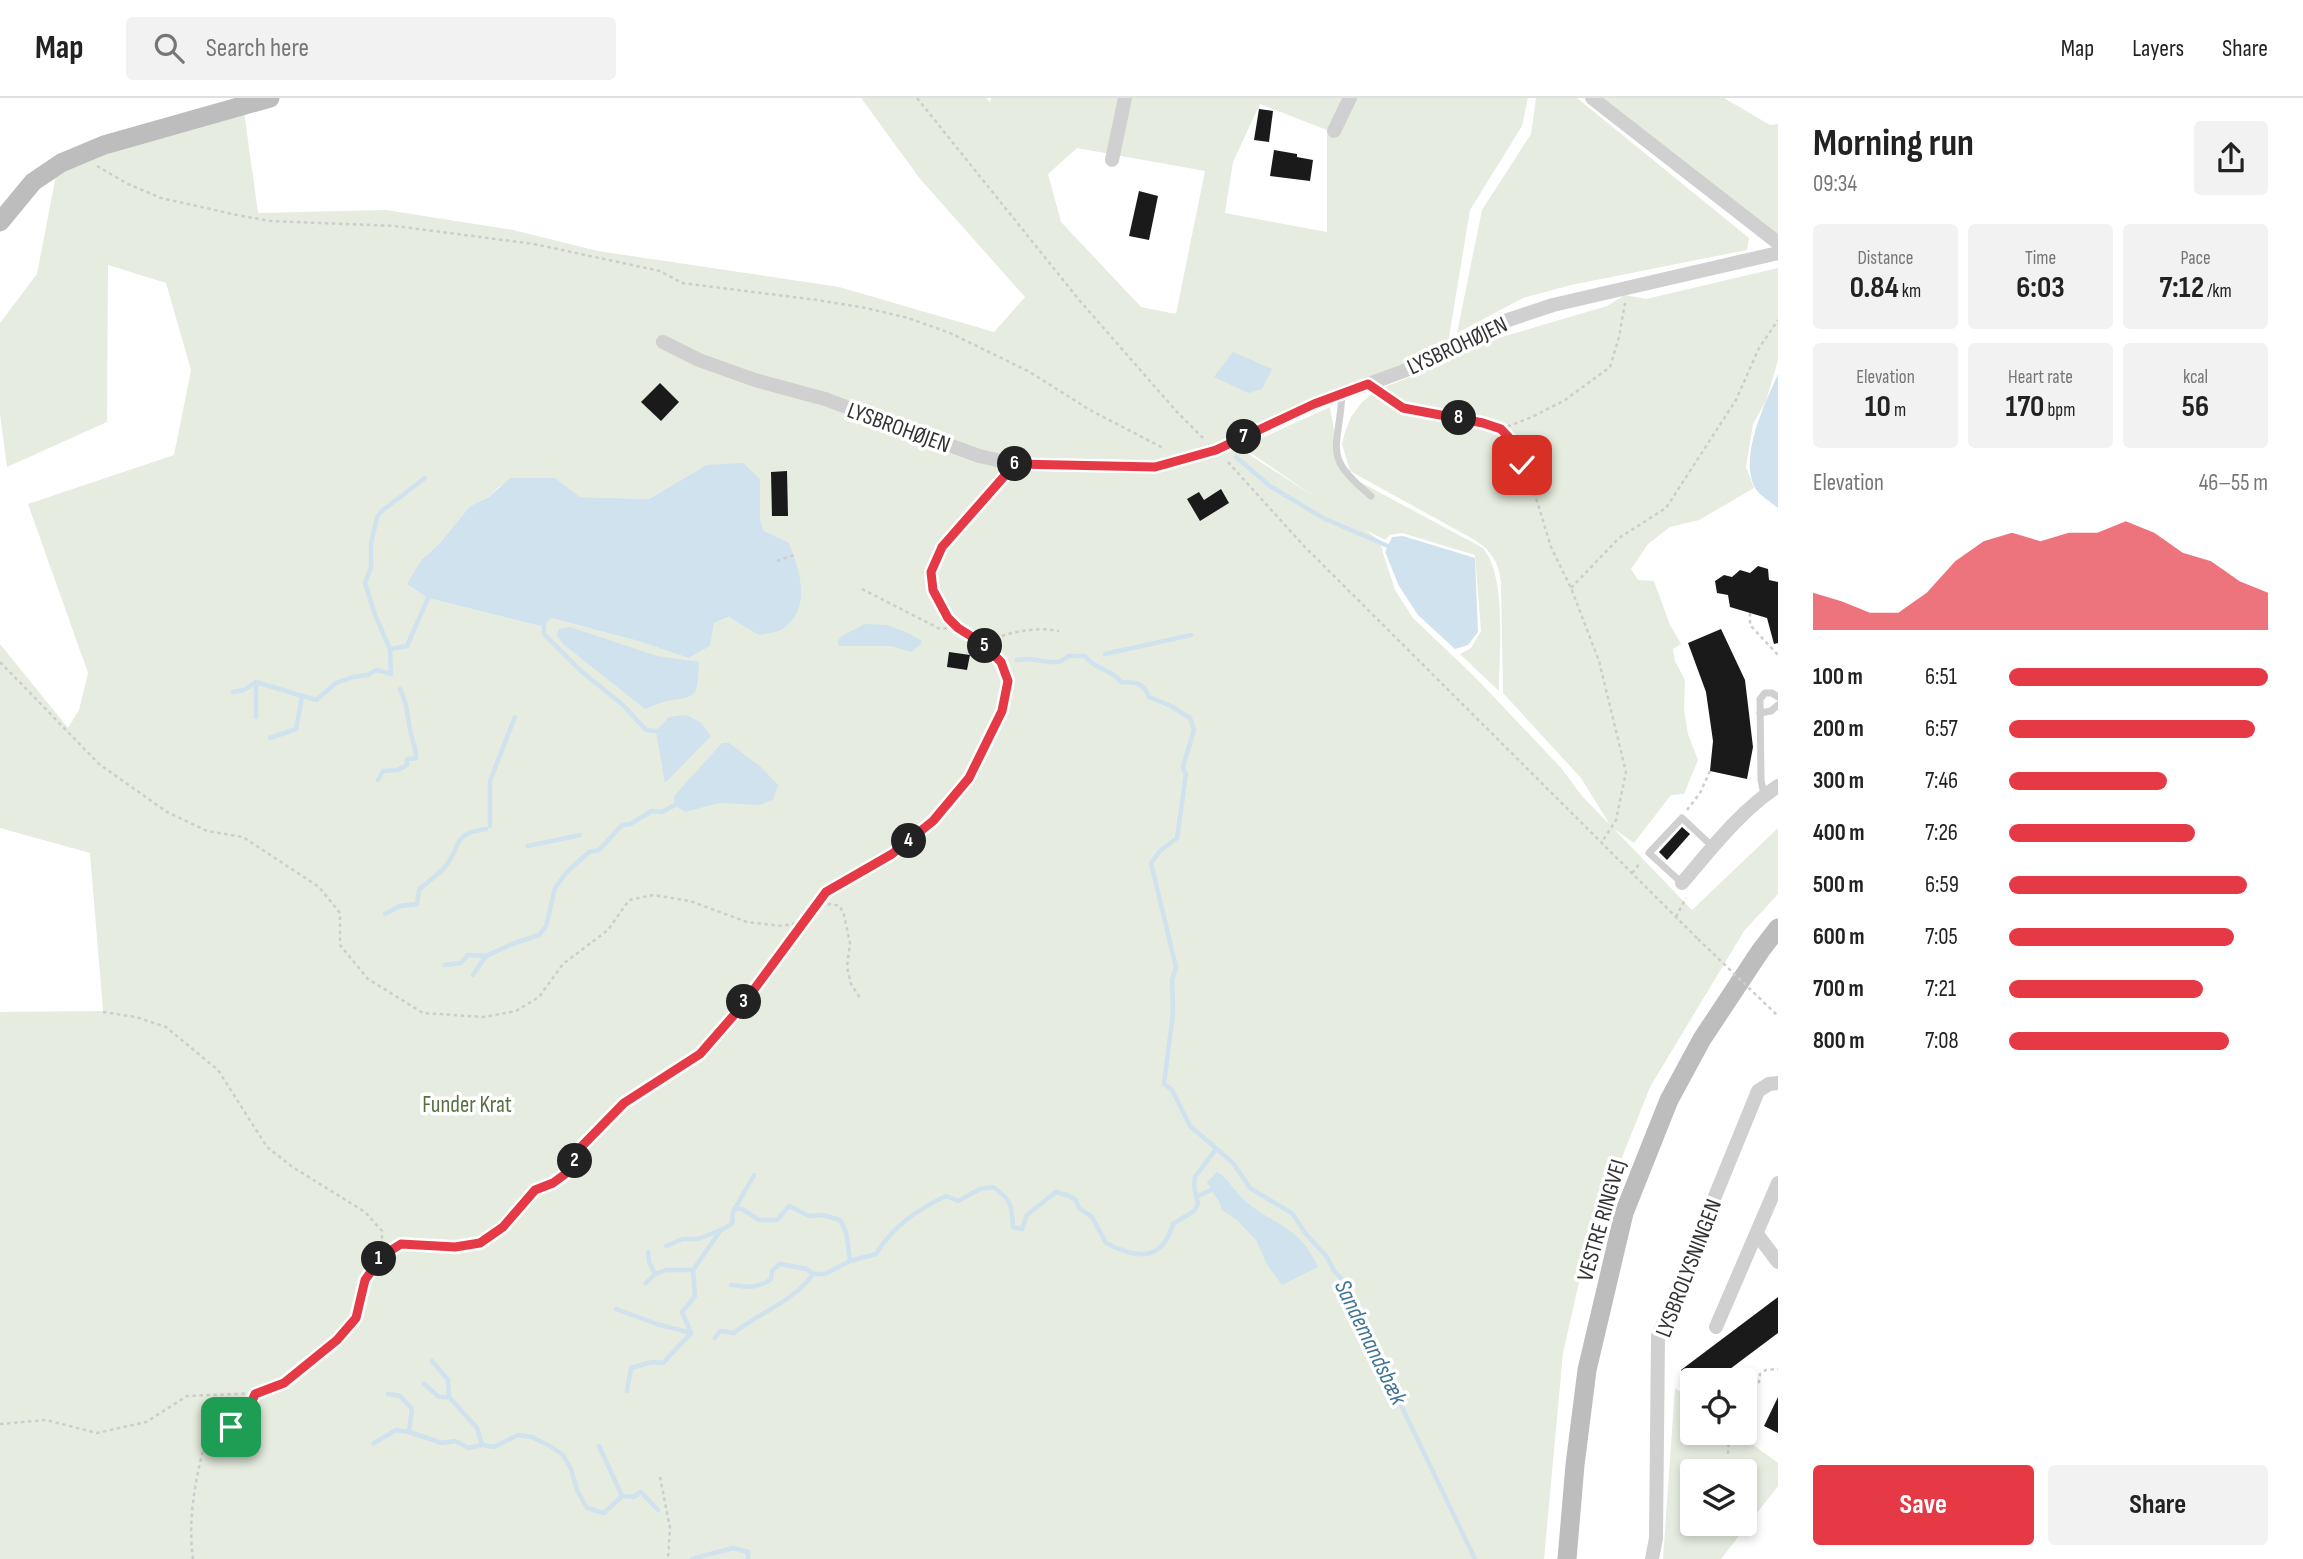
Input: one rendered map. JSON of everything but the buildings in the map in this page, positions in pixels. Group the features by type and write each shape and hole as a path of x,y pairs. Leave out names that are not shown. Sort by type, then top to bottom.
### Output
{"main road":[{"path":"0,222 33,182 61,163 104,145 270,98"},
{"name":"VESTRE RINGVEJ","path":"1567,1559 1587,1370 1624,1213 1643,1161 1676,1087 1702,1039 1760,950 1778,928"}],"street":[{"path":"1112,160 1125,98"},
{"path":"1335,131 1350,98"},
{"path":"1592,98 1778,243"},
{"name":"LYSBROHØJEN","path":"663,342 699,360 825,400 979,456 1015,464 1155,467 1216,450 1314,404 1404,371 1496,324 1553,305 1778,253"},
{"path":"1682,883 1731,825 1778,786"},
{"name":"LYSBROLYSNINGEN","path":"1651,1559 1656,1538 1658,1336 1758,1091 1769,1084 1778,1083"},
{"name":"LYSBROLYSNINGEN","path":"1716,1327 1778,1183"},
{"path":"1757,1234 1778,1262"}],"lane":[{"path":"1342,393 1335,449 1337,459 1349,477 1371,496"},
{"path":"1764,795 1761,780 1760,699 1765,693 1778,697"},
{"path":"1760,713 1771,711 1778,705"},
{"path":"1682,883 1649,853 1681,819 1713,847"}],"path":[{"path":"917,98 1080,301 1181,417"},
{"path":"79,156 128,184 162,198 201,208 270,221 395,226 521,242 660,271 682,283 817,300 908,318 950,333 1028,371 1101,416 1185,458"},
{"path":"1501,429 1564,400 1610,367 1625,311 1626,288"},
{"path":"1571,588 1619,538 1666,508 1736,400 1759,348 1778,320"},
{"path":"1368,384 1403,408 1483,423 1501,429 1513,442 1551,547 1571,588 1599,661 1626,772 1616,820 1602,842"},
{"path":"1228,462 1303,545 1778,1016"},
{"path":"0,1424 46,1420 97,1433 146,1422 187,1396 255,1394 284,1383 337,1340 356,1318 365,1280 382,1256 401,1244 455,1247 480,1243 503,1227 535,1190 553,1183 572,1169 582,1146 624,1103 700,1054 741,1007 826,892 892,854 933,821 969,778 1002,711 1008,681 1001,662 982,643 958,628 948,618 933,590 931,572 942,547 1015,464"},
{"path":"777,561 794,555"},
{"path":"862,589 940,629 958,628"},
{"path":"1750,613 1750,625 1778,655"},
{"path":"982,643 1007,634 1042,628 1059,631"},
{"path":"0,662 99,764 167,812 206,831 243,837 319,887 340,913 340,945 368,979 423,1013 484,1017 516,1011 539,998 563,964 608,930 629,900 653,895 690,901 747,922 782,926 802,922"},
{"path":"1681,819 1700,793 1710,771"},
{"path":"1632,873 1649,853"},
{"path":"1676,917 1688,893 1682,883"},
{"path":"814,908 830,904 840,906 845,915 850,943 847,967 860,999"},
{"path":"103,1012 136,1017 166,1027 218,1070 267,1147 291,1166 365,1212 382,1231 382,1256"},
{"path":"1757,1383 1760,1374 1766,1370 1778,1369"},
{"path":"194,1559 191,1545 192,1505 202,1454 205,1447 231,1427 250,1406 255,1394"},
{"path":"1728,1445 1728,1454"},
{"path":"660,1477 670,1528 668,1559"}],"green space":[{"name":"Funder Krat","path":"861,98 986,98 990,102 991,98 1528,98 1522,126 1470,210 1447,349 1219,450 1239,448 1315,497 1242,447 1330,407 1337,448 1347,475 1483,548 1491,561 1499,596 1499,691 1460,654 1471,648 1481,631 1475,555 1402,533 1390,535 1385,540 1364,529 1379,540 1395,590 1413,618 1475,677 1562,769 1582,796 1610,825 1581,778 1503,693 1501,583 1493,557 1485,548 1473,539 1350,471 1342,444 1345,432 1351,417 1362,402 1377,390 1441,365 1485,342 1607,306 1625,295 1646,299 1778,268 1778,360 1766,401 1753,424 1746,467 1754,488 1699,520 1670,527 1648,544 1631,569 1638,580 1654,581 1670,625 1681,644 1673,649 1675,661 1685,680 1684,710 1688,734 1698,760 1684,794 1671,795 1634,843 1614,829 1692,910 1778,828 1778,894 1744,931 1650,1087 1588,1243 1563,1353 1544,1559 0,1559 0,1012 103,1011 90,853 0,828 0,644 68,728 79,710 88,673 28,504 174,455 191,370 166,283 108,265 107,422 7,467 0,414 0,323 37,274 56,175 106,152 244,111 258,213 386,210 513,230 598,251 839,287 994,332 1025,297 921,180","holes":["1260,104 1327,130 1327,232 1225,213 1233,162","1077,148 1205,171 1176,314 1141,307 1061,222 1048,174","706,465 760,479 760,519 764,531 788,542 759,634 730,617 714,623 688,658 638,641 551,618 544,627 428,598 422,559 439,544 470,506 489,497 500,486 554,478 580,497 649,499"]},
{"path":"1536,98 1577,98 1749,238 1747,250 1571,285 1523,298 1457,333 1482,210 1531,134"},
{"path":"1592,98 1724,98 1770,125 1778,124 1778,242"},
{"path":"1675,1388 1680,1392 1680,1445 1753,1445 1778,1463 1778,1486 1757,1513 1757,1459 1680,1459 1680,1536 1739,1536 1721,1559 1663,1559"}],"water":[{"path":"1233,352 1272,369 1262,389 1248,393 1214,377"},
{"path":"1778,374 1778,508 1754,486 1750,459 1756,429"},
{"path":"743,463 760,479 760,519 764,531 788,542 799,576 801,589 797,612 791,622 779,631 759,635 729,617 714,623 710,646 688,658 638,641 551,618 544,627 428,598 407,584 422,559 439,544 470,506 489,497 510,478 555,478 580,497 649,499 706,465"},
{"path":"1403,536 1475,558 1478,632 1468,645 1455,649 1418,615 1399,586 1385,552 1392,537"},
{"path":"865,624 887,625 922,641 911,652 891,646 839,646 840,637"},
{"path":"570,627 657,656 699,662 696,690 688,697 665,701 645,709 563,644 557,635 559,629"},
{"path":"686,715 700,722 711,736 665,783 656,731 669,717"},
{"path":"722,743 729,743 761,767 778,785 773,800 759,805 719,803 685,812 675,805 674,796"},
{"path":"1217,1172 1255,1209 1303,1242 1318,1267 1282,1285 1267,1264 1256,1240 1237,1220 1222,1210 1207,1182"}],"waterway":[{"path":"1236,457 1270,486 1323,518 1388,546"},
{"path":"233,692 244,690 256,682 316,700 336,683 353,677 377,670 391,674 390,649 365,583 371,567 371,543 377,517 425,478"},
{"path":"390,649 407,646 428,598"},
{"path":"544,627 544,634 581,671 623,705 646,730 656,731"},
{"path":"1105,654 1191,635"},
{"path":"968,653 988,659"},
{"name":"Sandemandsbæk","path":"1017,660 1059,662 1069,656 1085,656 1121,682 1138,684 1149,697 1190,718 1194,730 1183,768 1186,774 1177,838 1160,851 1151,863 1176,967 1172,980 1173,1013 1164,1084 1172,1090 1190,1126 1233,1163 1250,1188 1293,1214 1305,1233 1327,1257 1334,1271 1349,1287 1351,1301 1475,1559"},
{"path":"256,682 256,717"},
{"path":"378,780 383,771 398,770 407,765 407,759 416,758 400,689"},
{"path":"270,738 296,729 302,697"},
{"path":"490,826 490,781 515,717"},
{"path":"445,965 461,963 468,955 486,956 539,935 546,926 555,888 566,873 589,852 599,850 622,825 630,824 652,811 662,812 675,805"},
{"path":"385,914 400,906 417,904 419,890 444,868 462,838 486,829"},
{"path":"528,846 580,835"},
{"path":"473,975 486,956"},
{"path":"715,1338 720,1331 734,1333 796,1292 813,1274 825,1274 850,1261 876,1254 898,1227 925,1207 946,1196 958,1201 980,1189 993,1187 1004,1195 1011,1208 1013,1227 1022,1229 1027,1215 1056,1192 1076,1200 1079,1208 1092,1217 1106,1243 1138,1254 1155,1251 1162,1245 1173,1224 1194,1211 1198,1204 1195,1177 1216,1149"},
{"path":"627,1391 631,1368 652,1362 663,1363 691,1333 682,1312 695,1296 693,1270 721,1230 732,1224 733,1212 754,1175"},
{"path":"1198,1196 1211,1190"},
{"path":"734,1209 742,1209 759,1220 777,1220 789,1206 809,1216 822,1215 840,1220 846,1235 850,1261"},
{"path":"666,1246 683,1239 698,1239 721,1230"},
{"path":"648,1252 655,1274 666,1270 693,1270"},
{"path":"731,1285 747,1287 762,1284 771,1279 772,1271 780,1264 807,1269 813,1274"},
{"path":"646,1283 655,1274"},
{"path":"616,1309 691,1333"},
{"path":"432,1361 448,1380 449,1397 477,1428 482,1445"},
{"path":"424,1384 439,1397 449,1397"},
{"path":"388,1394 400,1396 412,1409 409,1432"},
{"path":"374,1443 396,1430 442,1443 455,1441 469,1448 482,1445 494,1447 518,1435 532,1437 563,1455 587,1508 604,1513 622,1496 633,1497 641,1492 658,1510"},
{"path":"599,1446 622,1496"},
{"path":"692,1559 733,1548 748,1552 748,1559"}],"route":[{"path":"231,1427 250,1406 255,1394 284,1383 337,1340 356,1318 365,1280 382,1256 401,1244 455,1247 480,1243 503,1227 535,1190 553,1183 572,1169 582,1146 624,1103 700,1054 741,1007 826,892 892,854 933,821 969,778 1002,711 1008,681 1001,662 982,643 958,628 948,618 933,590 931,572 942,547 1015,464 1155,467 1216,450 1314,404 1368,384 1403,408 1501,429 1513,442 1522,465"}]}
